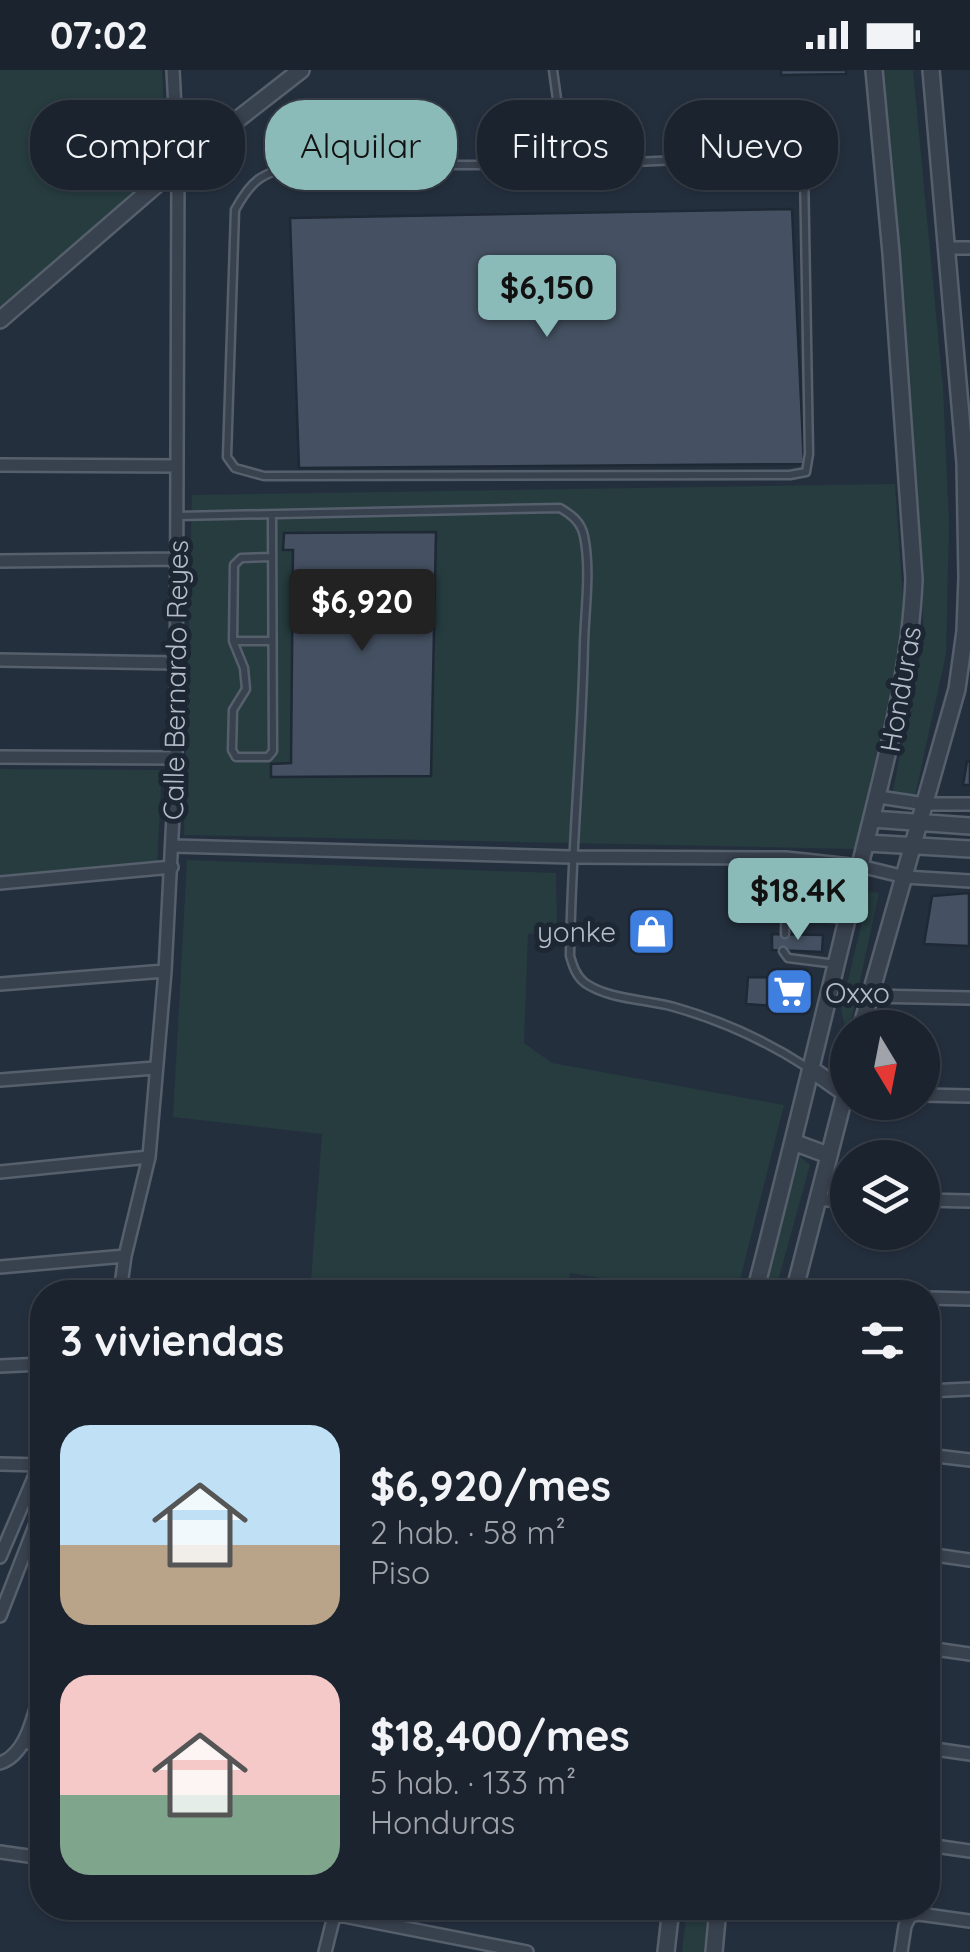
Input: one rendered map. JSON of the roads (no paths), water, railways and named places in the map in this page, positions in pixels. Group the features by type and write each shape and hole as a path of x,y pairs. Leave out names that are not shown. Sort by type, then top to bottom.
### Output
{"street":[{"name":"Calle Bernardo Reyes","path":"173,70 175,100"},
{"path":"245,114 301,70"},
{"name":"Honduras","path":"758,1280 880,798 912,627 914,579 892,253 874,70"},
{"name":"Honduras","path":"866,1010 925,804 964,690 969,578 964,356 947,248 931,70"},
{"path":"0,320 150,190"},
{"name":"Calle Bernardo Reyes","path":"121,1280 150,1158 172,868 178,559 178,190"},
{"path":"947,248 970,248"},
{"path":"0,465 176,466"},
{"path":"0,561 178,559"},
{"path":"0,660 176,664"},
{"path":"0,757 176,758"},
{"path":"880,798 970,804"},
{"path":"872,819 970,826"},
{"path":"867,843 970,849"},
{"path":"173,846 571,857 786,858 860,866 906,877 970,881"},
{"path":"0,883 172,868"},
{"path":"0,984 165,971"},
{"path":"870,996 970,998"},
{"path":"0,1080 154,1068"},
{"path":"811,1069 830,1080"},
{"path":"940,1095 970,1096"},
{"path":"797,1280 838,1120"},
{"path":"793,1142 828,1155"},
{"path":"0,1172 150,1158"},
{"path":"820,1200 830,1200"},
{"path":"940,1200 970,1201"},
{"path":"0,1267 126,1256"},
{"path":"940,1298 970,1299"},
{"path":"0,1366 30,1365"},
{"path":"940,1391 970,1390"},
{"path":"940,1457 970,1460"},
{"path":"0,1464 30,1463"},
{"path":"22,1560 0,1558 30,1490"},
{"path":"0,1616 30,1539"},
{"path":"940,1556 970,1560"},
{"path":"940,1650 970,1654"},
{"path":"0,1763 12,1759 30,1724"},
{"path":"24,1742 30,1743"},
{"path":"940,1750 970,1754"},
{"path":"940,1846 970,1850"},
{"path":"0,1852 30,1856"},
{"path":"940,1917 970,1921"},
{"path":"325,1952 333,1920"},
{"path":"377,1920 527,1952"},
{"path":"666,1952 670,1920"},
{"path":"714,1952 717,1920"},
{"path":"902,1952 908,1920"}],"lane":[{"path":"553,70 557,100"},
{"path":"790,155 800,162 804,170 809,454 806,472 264,476 235,468 226,448 235,210 248,187 265,173 294,165 566,165 790,155"},
{"path":"177,516 560,508 573,516 584,536 586,564 583,700 571,857 570,956 575,972 585,983 617,996 674,1007 718,1022 811,1069"},
{"path":"272,516 274,752 268,758 236,758 232,750 233,710 246,690 244,668 234,642 236,561 272,557"},
{"path":"234,642 271,641"},
{"path":"785,934 786,858"},
{"path":"785,914 848,919"},
{"path":"783,951 788,958 837,964"}],"place":[{"name":"yonke","path":"651,931"},
{"name":"Oxxo","path":"790,992"}]}
